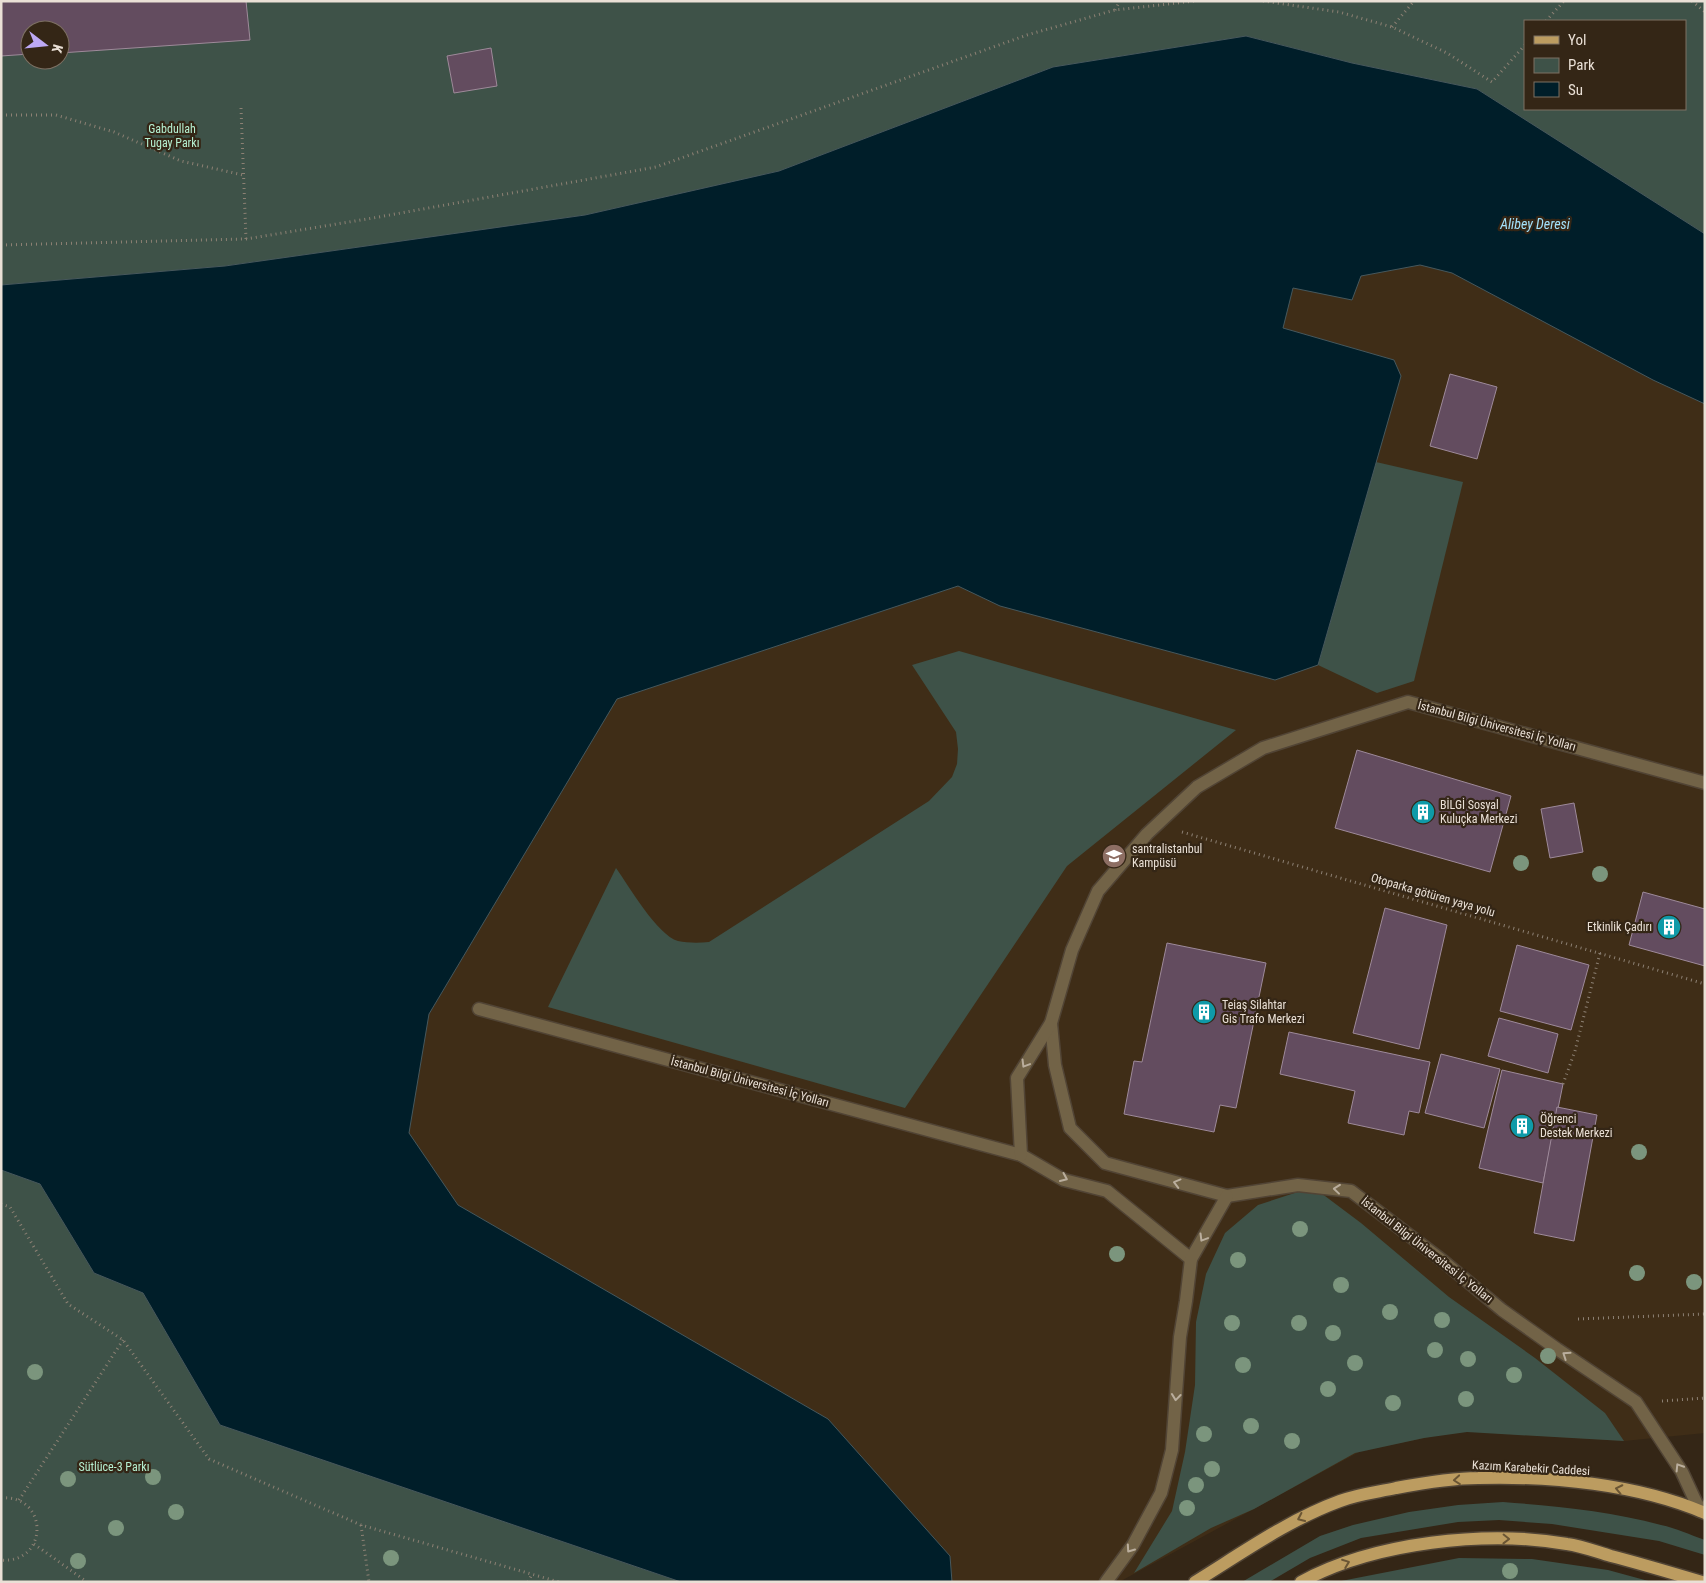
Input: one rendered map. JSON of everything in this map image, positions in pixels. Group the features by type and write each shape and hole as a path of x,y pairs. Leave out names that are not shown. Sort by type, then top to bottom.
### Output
{"main road":[{"name":"Kazım Karabekir Caddesi","path":"1195,1582 1295,1521 1342,1500 1383,1490 1430,1482 1477,1478 1562,1481 1627,1490 1703,1510"},
{"path":"1301,1582 1359,1558 1392,1550 1454,1540 1493,1539 1568,1544 1702,1582"}],"lane":[{"name":"İstanbul Bilgi Üniversitesi İç Yolları","path":"1021,1154 1017,1078 1050,1023 1072,950 1098,890 1146,834 1198,787 1263,748 1408,702 1705,783"},
{"name":"İstanbul Bilgi Üniversitesi İç Yolları","path":"480,1009 1021,1154 1064,1180 1107,1191 1190,1259"},
{"name":"İstanbul Bilgi Üniversitesi İç Yolları","path":"1050,1023 1054,1065 1070,1128 1106,1163 1228,1196 1298,1185 1351,1191 1443,1261 1502,1310 1636,1402 1682,1472 1703,1510"},
{"path":"1106,1582 1133,1545 1161,1493 1172,1450 1180,1337 1190,1259 1228,1196"}],"path":[{"path":"1115,10 1120,1"},
{"path":"1,245 246,239 656,167 1027,35 1115,10 1195,1"},
{"path":"1263,1 1339,12 1392,27 1447,53 1492,82 1524,46"},
{"path":"1392,27 1414,1"},
{"path":"1547,20 1563,1"},
{"path":"1692,1 1705,12"},
{"path":"241,108 246,239"},
{"path":"1,115 56,115 114,132 181,161 243,175"},
{"name":"Otoparka götüren yaya yolu","path":"1157,824 1705,984"},
{"path":"1563,1084 1575,1051 1600,953"},
{"path":"1,1204 10,1207 68,1304 123,1340 209,1459 361,1525 559,1582"},
{"path":"1578,1319 1705,1314"},
{"path":"18,1500 123,1340"},
{"path":"1636,1402 1705,1398"},
{"path":"1,1498 8,1497 27,1505 34,1513 37,1524 34,1544 27,1553 9,1561 1,1560"},
{"path":"361,1525 370,1582"},
{"path":"34,1544 87,1582"},
{"path":"528,1582 532,1574"}],"shaded area":[{"name":"santralistanbul Kampüsü","path":"1421,265 1452,273 1653,380 1705,404 1705,1433 1624,1441 1459,1431 1361,1451 1119,1582 952,1582 950,1556 828,1419 458,1205 408,1134 429,1014 617,699 958,586 1000,606 1275,680 1317,665 1394,360 1283,328 1293,288 1352,299 1360,276"}],"green space":[{"name":"Gabdullah Tugay Parkı","path":"1,1 1705,1 1705,234 1477,89 1352,63 1246,36 1053,67 779,171 585,215 225,266 1,285"},
{"path":"1376,462 1463,482 1414,681 1377,693 1318,665"},
{"path":"959,651 1236,730 1067,866 905,1108 548,1007 616,868 661,930 670,937 682,942 709,942 929,801 952,777 957,764 956,732 912,665"},
{"name":"Sütlüce-3 Parkı","path":"1,1170 40,1184 94,1273 143,1293 220,1425 681,1582 1,1582"},
{"path":"1313,1187 1361,1223 1449,1297 1535,1358 1605,1413 1624,1441 1467,1432 1424,1438 1355,1453 1254,1509 1211,1528 1134,1573 1172,1511 1185,1452 1195,1385 1196,1322 1206,1274 1225,1233 1258,1205"},
{"path":"1503,1502 1563,1507 1667,1526 1705,1540 1705,1555 1659,1541 1552,1524 1499,1520 1458,1522 1361,1538 1310,1558 1269,1582 1242,1582 1320,1536 1353,1525 1409,1512 1458,1505"},
{"path":"1459,1558 1532,1559 1608,1570 1652,1582 1336,1582"}],"water":[{"name":"Alibey Deresi","path":"1246,36 1352,63 1477,89 1705,234 1705,404 1653,380 1452,273 1420,265 1361,276 1352,300 1293,288 1283,328 1394,360 1401,376 1318,665 1275,680 1000,606 958,586 617,699 429,1014 409,1133 458,1205 828,1419 950,1556 952,1582 681,1582 220,1425 143,1293 94,1273 40,1184 1,1170 1,285 225,266 585,215 779,171 1053,67"}],"building":[{"path":"1,1 246,1 250,40 70,52 70,20 20,20 20,55 1,56"},
{"path":"491,48 497,86 454,93 447,56"},
{"path":"1450,374 1497,387 1477,459 1430,446"},
{"name":"BİLGİ Sosyal Kuluçka Merkezi","path":"1357,750 1511,796 1490,872 1335,828"},
{"path":"1574,803 1583,852 1550,858 1541,809"},
{"name":"Etkinlik Çadırı","path":"1643,892 1705,909 1705,966 1629,945"},
{"path":"1385,908 1447,925 1419,1049 1353,1033"},
{"name":"Teiaş Silahtar Gis Trafo Merkezi","path":"1167,943 1266,963 1236,1108 1220,1105 1214,1132 1124,1114 1134,1061 1142,1062"},
{"path":"1517,945 1589,965 1571,1030 1500,1011"},
{"path":"1499,1018 1558,1034 1548,1073 1488,1056"},
{"path":"1289,1032 1430,1062 1419,1113 1409,1111 1404,1135 1348,1123 1355,1091 1280,1074"},
{"path":"1441,1054 1500,1069 1484,1128 1425,1113"},
{"name":"Öğrenci Destek Merkezi","path":"1502,1070 1563,1084 1543,1183 1479,1168"},
{"path":"1557,1107 1597,1115 1574,1241 1534,1233"}],"place":[{"name":"BİLGİ Sosyal Kuluçka Merkezi","path":"1423,812"},
{"name":"santralistanbul Kampüsü","path":"1114,856"},
{"name":"Etkinlik Çadırı","path":"1669,927"},
{"name":"Teiaş Silahtar Gis Trafo Merkezi","path":"1204,1012"},
{"name":"Öğrenci Destek Merkezi","path":"1522,1126"}]}
